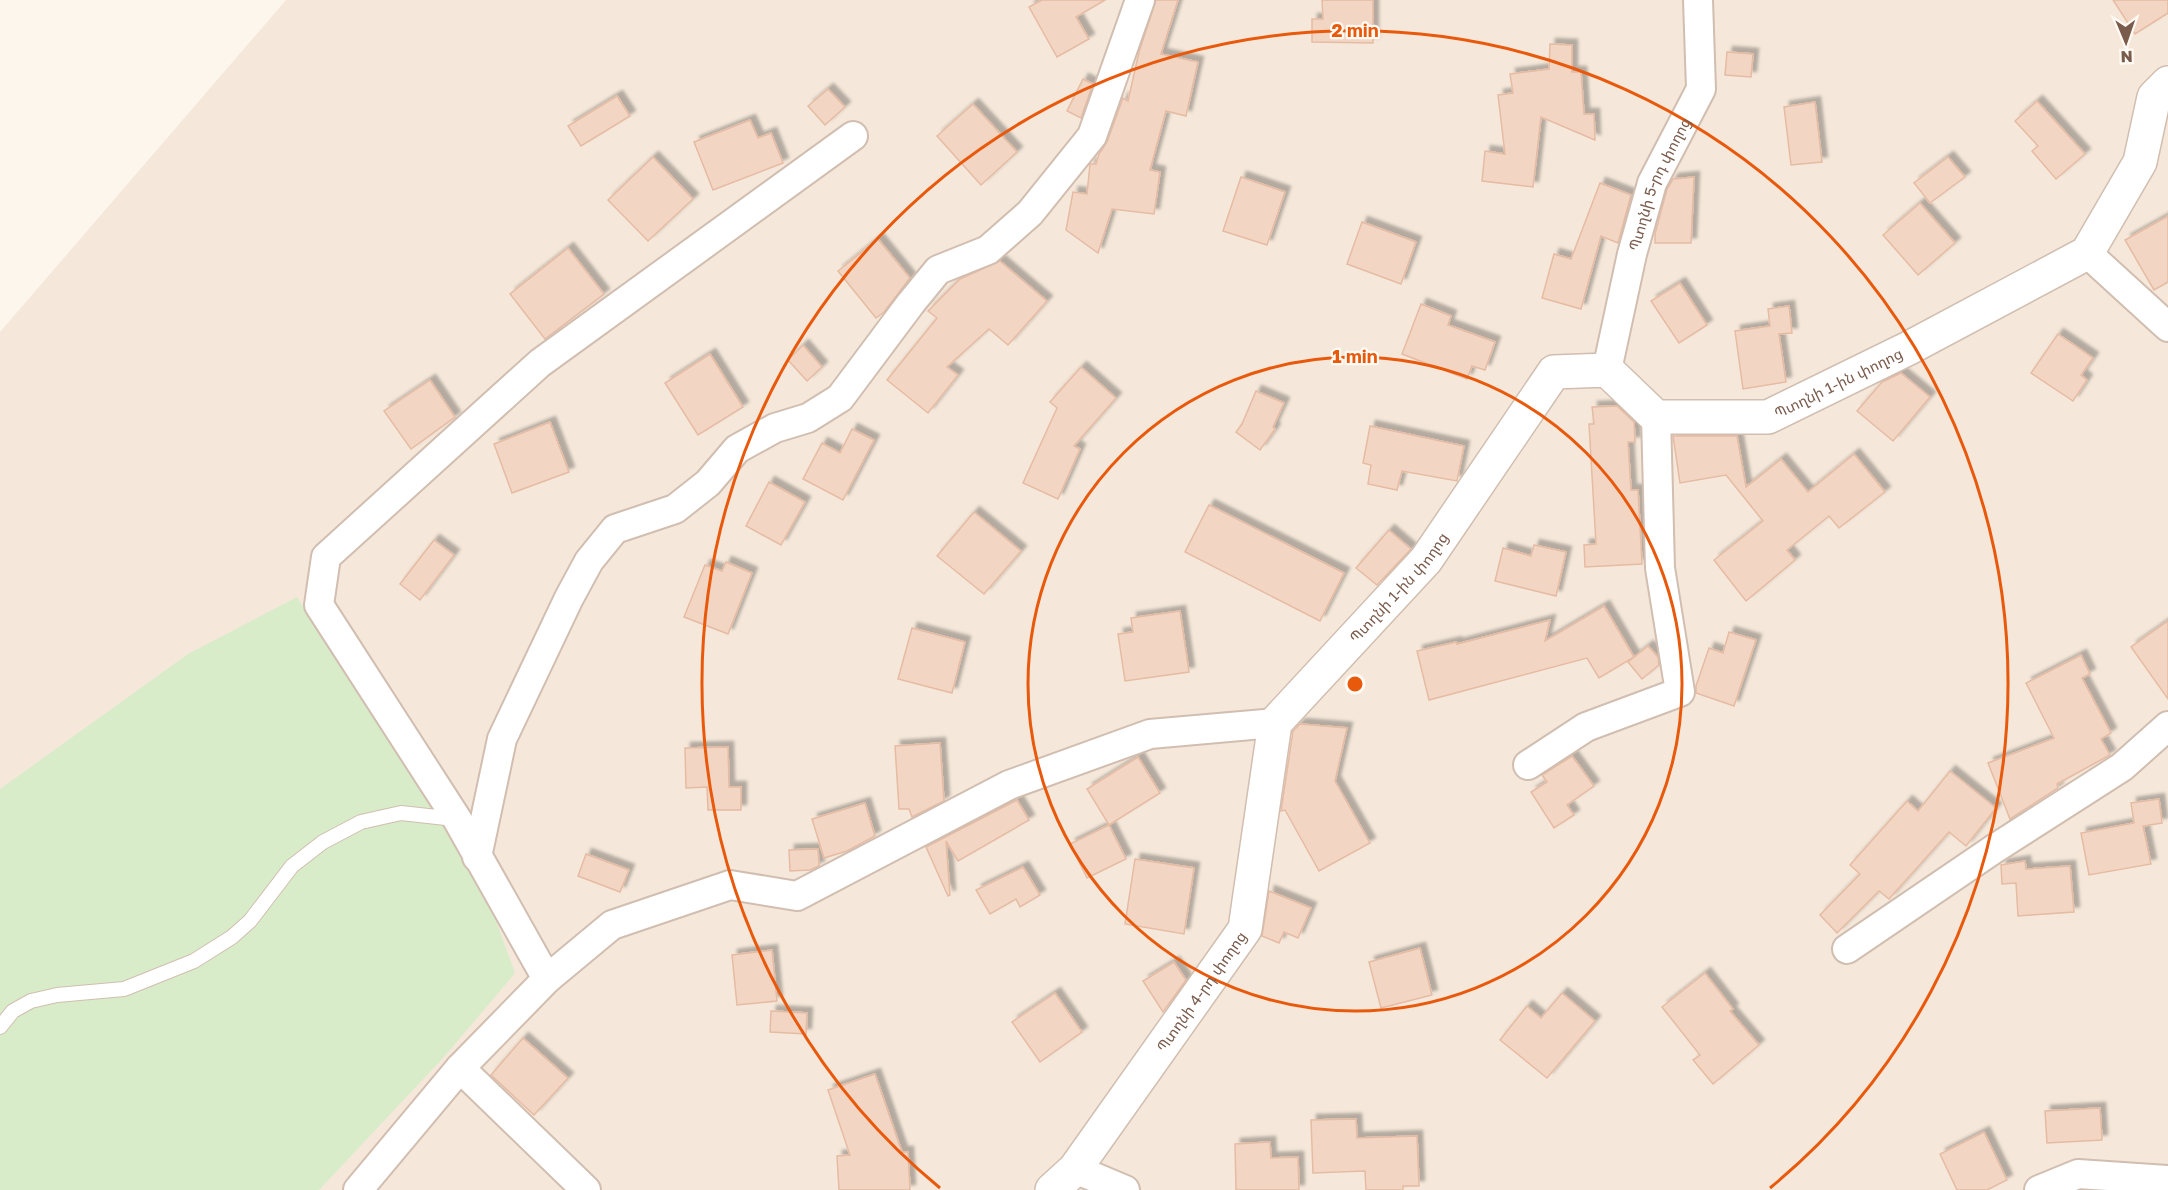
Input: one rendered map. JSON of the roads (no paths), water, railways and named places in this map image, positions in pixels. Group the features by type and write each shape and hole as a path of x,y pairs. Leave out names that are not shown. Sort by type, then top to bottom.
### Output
{"street":[{"path":"477,857 502,739 589,561 615,529 675,509 708,483 737,449 775,428 808,418 840,398 910,303 938,270 988,250 1030,213 1092,136 1140,0"},
{"name":"Պտղնի 5-րդ փողոց","path":"1606,370 1632,254 1652,183 1701,89 1698,0"},
{"path":"2168,83 2154,97 2140,162 2087,254 2168,327"},
{"path":"547,979 457,819 319,605 326,557 540,363 853,136"},
{"name":"Պտղնի 1-ին փողոց","path":"1656,417 1768,417 1910,348 2087,254"},
{"path":"1528,765 1586,727 1680,692 1660,568 1656,417 1606,370"},
{"name":"Պտղնի 1-ին փողոց","path":"1275,723 1426,560 1554,372 1606,370"},
{"path":"358,1190 460,1068 547,979 612,924 730,885 797,896 1009,785 1150,734 1275,723"},
{"name":"Պտղնի 4-րդ փողոց","path":"1064,1179 1245,929 1275,723"},
{"path":"1847,949 1994,849 2122,766 2168,726"},
{"path":"460,1068 586,1190"},
{"path":"2039,1190 2078,1174 2168,1180"},
{"path":"1064,1179 1125,1190"}],"lane":[{"path":"0,1027 13,1011 31,1001 57,995 124,989 194,961 232,937 250,921 292,866 323,842 361,822 400,813 457,819"}]}
